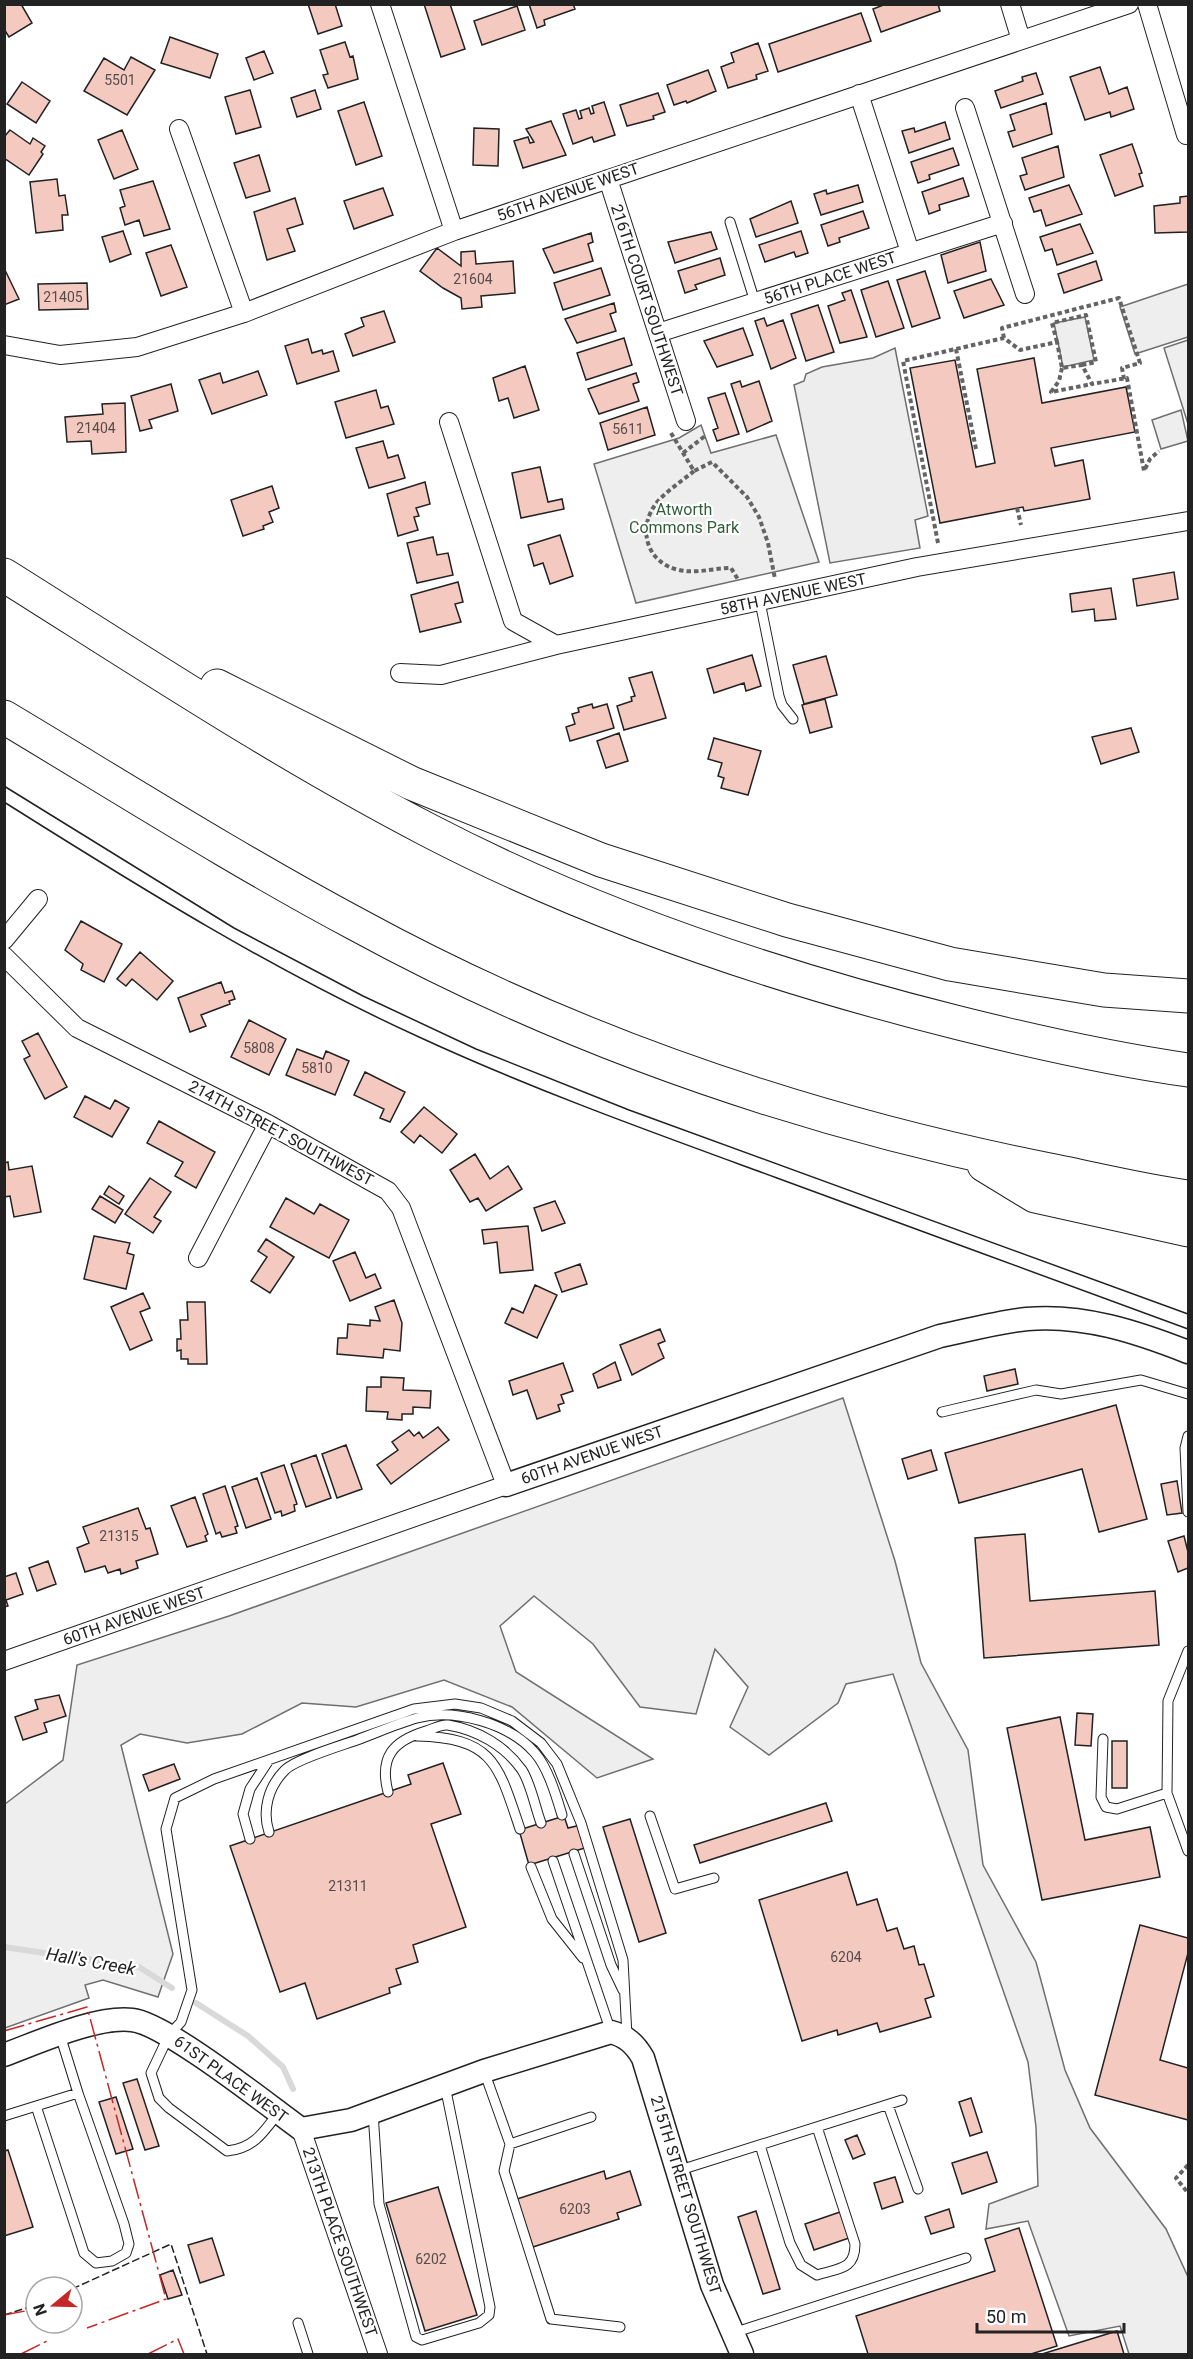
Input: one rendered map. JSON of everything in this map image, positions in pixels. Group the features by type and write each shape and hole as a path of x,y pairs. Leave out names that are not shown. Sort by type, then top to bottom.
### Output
{"highway":[{"path":"4,574 246,727 429,831 529,877 643,924 766,969 870,1001 1049,1045 1188,1070"},
{"path":"51,604 411,783 601,860 787,920 950,964 1104,990 1188,996"},
{"path":"4,717 356,925 478,985 600,1038 731,1087 892,1136 964,1153 1188,1197"},
{"path":"964,1153 1035,1196 1188,1230"}],"street":[{"path":"380,4 454,231"},
{"path":"1010,4 1021,40"},
{"name":"56TH AVENUE WEST","path":"4,345 60,355 137,347 244,313 454,231 1129,4"},
{"path":"1147,4 1186,135"},
{"path":"859,94 910,252"},
{"path":"965,108 1025,294"},
{"path":"179,129 244,313"},
{"name":"216TH COURT SOUTHWEST","path":"608,179 686,421"},
{"name":"56TH PLACE WEST","path":"658,333 1003,223"},
{"path":"449,422 513,621 556,645"},
{"name":"58TH AVENUE WEST","path":"400,673 441,675 556,645 918,567 1188,520"},
{"path":"4,940 38,898"},
{"name":"214TH STREET SOUTHWEST","path":"4,956 77,1028 268,1124 388,1191 401,1208 506,1485"},
{"path":"198,1258 268,1124"},
{"name":"60TH AVENUE WEST","path":"4,1661 940,1336 1028,1319 1076,1320 1135,1331 1188,1352"},
{"name":"61ST PLACE WEST","path":"4,2055 91,2025 133,2020 169,2035 301,2129 351,2120 484,2071 619,2035"},
{"name":"215TH STREET SOUTHWEST","path":"619,2035 643,2058 712,2285 742,2355"},
{"name":"213TH PLACE SOUTHWEST","path":"301,2129 378,2355"}],"lane":[{"path":"730,222 755,302"},
{"path":"769,600 779,696 782,705 793,719"},
{"path":"942,1412 1036,1390 1061,1394 1141,1380 1188,1394"},
{"path":"1188,1436 1185,1448 1188,1512"},
{"path":"1188,1651 1168,1701 1167,1793 1188,1851"},
{"path":"278,2113 260,2137 250,2145 234,2150 222,2149 159,2098 151,2073 169,2035 181,2022 192,1990 166,1829 175,1798 214,1779 414,1709 455,1704 481,1708 512,1721 541,1743 557,1764 569,1790 623,1960 625,1995 619,2035"},
{"path":"269,1832 264,1816 270,1792 286,1769 320,1753 419,1718 463,1716 509,1732 535,1753 555,1791 562,1815"},
{"path":"388,1792 383,1772 388,1755 409,1736 446,1725 481,1734 507,1753 523,1772 541,1823"},
{"path":"409,1736 463,1740 485,1752 510,1796 520,1829"},
{"path":"1103,1739 1101,1797 1106,1807 1117,1809 1167,1793"},
{"path":"250,1839 243,1814 250,1789 269,1760"},
{"path":"650,1816 675,1889 714,1878"},
{"path":"574,1854 611,1965 625,1995"},
{"path":"554,1861 587,1962 619,2035"},
{"path":"531,1867 552,1919 587,1962"},
{"path":"36,2106 84,2253 96,2263 112,2261 126,2253 129,2244 127,2234 60,2035"},
{"path":"484,2071 510,2144 504,2170 551,2319 620,2327"},
{"path":"373,2112 379,2204 416,2337 422,2340 479,2323 489,2315 490,2307 445,2086"},
{"path":"4,2116 78,2093"},
{"path":"677,2171 902,2100"},
{"path":"888,2105 918,2189"},
{"path":"510,2144 591,2117"},
{"path":"760,2145 790,2243 801,2265 818,2275 851,2264 855,2257 855,2250 817,2127"},
{"path":"733,2333 966,2258"},
{"path":"298,2324 308,2355"}],"path":[{"path":"1057,342 1020,350 1004,338 1002,328 1119,298 1140,363 1122,368 1124,379 1126,378 1144,471 1150,459 1159,452"},
{"path":"1062,368 1096,362 1086,315 1052,322 1062,368 1059,381 1051,392 1124,379"},
{"path":"938,543 903,361 1004,338"},
{"path":"956,349 976,449"},
{"path":"1082,365 1092,384"},
{"path":"670,432 694,471"},
{"path":"683,453 705,435"},
{"path":"739,581 731,568 683,571 669,568 651,554 645,533 652,510 665,494 694,471 712,462 753,506 768,543 769,600"},
{"path":"1017,508 1021,525"},
{"path":"1188,2165 1176,2178 1188,2193"}],"green space":[{"path":"1188,284 1188,337 1135,354 1120,307"},
{"path":"1085,317 1094,360 1063,367 1054,323"},
{"path":"1188,340 1188,424 1164,348"},
{"path":"1181,410 1188,441 1161,449 1152,420"},
{"name":"Atworth Commons Park","path":"701,425 711,453 776,435 819,562 636,603 594,464 679,438"},
{"path":"843,1398 895,1561 921,1663 968,1750 983,1865 1036,1962 1065,2070 1090,2128 1166,2229 1188,2277 1188,2354 1129,2354 1120,2326 1069,2336 1028,2221 986,2229 989,2204 1038,2186 1036,2127 1028,2062 893,1674 846,1684 838,1703 769,1755 730,1727 748,1687 715,1649 696,1714 640,1707 593,1644 534,1596 500,1626 516,1672 653,1759 597,1778 512,1707 444,1680 356,1707 302,1703 242,1734 187,1743 140,1734 121,1745 173,1954 158,1997 103,1980 85,1985 89,1998 5,2028 5,1804 63,1760 77,1665 229,1616"}],"shaded area":[{"path":"895,348 928,516 915,520 920,548 830,563 794,385 804,381 806,374 822,367 873,358"}],"building":[{"path":"4,4 21,4 32,23 9,37 4,29"},
{"path":"308,4 335,4 342,26 318,34"},
{"path":"424,4 450,4 465,49 441,57"},
{"path":"529,4 573,4 575,9 544,20 545,25 537,28"},
{"path":"886,4 938,4 940,11 881,32 873,9"},
{"path":"517,6 525,30 482,45 474,21"},
{"path":"861,13 871,41 778,72 769,44"},
{"path":"170,37 218,54 210,78 161,63"},
{"path":"345,42 350,57 353,56 358,79 328,88 323,75 328,74 320,50"},
{"path":"758,43 768,71 756,75 757,79 728,88 721,67 734,62 731,53"},
{"path":"264,51 273,73 254,80 246,58"},
{"path":"131,57 155,70 127,115 84,91 104,58 124,70"},
{"path":"1100,67 1109,94 1127,87 1134,109 1111,117 1110,112 1085,120 1070,77"},
{"path":"708,70 716,91 687,103 686,101 674,105 667,85"},
{"path":"1036,73 1043,94 1001,108 995,91 1023,81 1022,77"},
{"path":"22,82 50,101 36,123 7,104"},
{"path":"250,90 261,127 236,134 225,97"},
{"path":"315,90 321,109 297,117 291,98"},
{"path":"658,93 665,112 653,116 654,119 627,126 620,105"},
{"path":"364,102 382,156 356,165 338,111"},
{"path":"604,102 615,135 594,142 592,137 573,144 563,114 576,110 579,119 582,118 580,111 589,108 591,114 594,113 592,106"},
{"path":"1046,103 1052,134 1013,147 1008,132 1015,130 1010,115"},
{"path":"551,121 566,155 523,168 514,141 528,137 530,143 534,142 526,129"},
{"path":"945,122 950,139 909,153 902,131 914,128 915,132"},
{"path":"474,128 499,129 498,166 473,165"},
{"path":"10,130 30,144 33,138 45,146 41,152 43,154 29,175 4,158 4,137"},
{"path":"122,130 138,169 114,179 98,140"},
{"path":"1132,144 1142,173 1139,174 1143,186 1115,196 1100,155"},
{"path":"1058,146 1064,177 1025,190 1020,176 1027,174 1022,158"},
{"path":"953,148 959,165 929,175 930,179 918,183 911,162"},
{"path":"259,155 270,191 246,198 234,163"},
{"path":"963,178 969,196 939,205 940,210 929,214 922,192"},
{"path":"57,179 59,196 65,195 68,215 62,215 63,230 36,233 30,182"},
{"path":"153,181 170,229 144,236 139,220 125,225 120,208 125,206 120,190"},
{"path":"858,185 863,202 821,215 814,194 826,190 827,194"},
{"path":"1069,185 1082,214 1046,226 1041,210 1034,212 1029,198"},
{"path":"383,188 393,215 354,229 344,201"},
{"path":"1188,196 1188,232 1155,233 1154,206 1180,203 1180,197"},
{"path":"295,198 303,224 287,229 295,251 267,260 254,212"},
{"path":"791,201 798,223 756,237 750,219"},
{"path":"863,211 869,228 839,238 840,242 828,246 821,225"},
{"path":"1080,224 1093,253 1057,265 1052,249 1045,251 1040,237"},
{"path":"123,231 131,254 110,262 102,237"},
{"path":"801,231 808,253 796,257 794,252 765,262 759,245"},
{"path":"711,232 717,249 675,263 668,242"},
{"path":"591,233 593,242 588,244 593,261 554,273 543,249"},
{"path":"980,242 986,271 948,283 941,255"},
{"path":"171,245 187,287 161,296 146,253"},
{"path":"437,248 461,266 461,252 475,251 476,264 513,261 515,293 481,296 482,307 462,309 461,298 420,271"},
{"path":"720,258 725,275 695,285 697,289 685,293 678,271"},
{"path":"1096,261 1102,280 1064,293 1058,274"},
{"path":"4,268 19,299 4,305"},
{"path":"601,268 610,295 563,310 554,283"},
{"path":"925,271 940,318 912,327 897,280"},
{"path":"991,279 1004,305 964,318 954,291"},
{"path":"888,281 904,328 876,337 861,290"},
{"path":"87,283 88,309 39,310 38,284"},
{"path":"851,290 867,337 840,343 828,306 845,300 842,293"},
{"path":"614,303 616,312 610,314 616,331 577,343 565,319"},
{"path":"818,305 834,352 806,361 791,314"},
{"path":"384,311 395,342 353,356 345,334 364,326 361,318"},
{"path":"764,318 767,326 783,320 796,358 771,369 755,321"},
{"path":"743,328 753,355 717,367 704,341"},
{"path":"624,338 632,365 586,380 577,353"},
{"path":"308,339 312,353 322,350 323,354 333,351 339,371 297,384 285,346"},
{"path":"1034,358 1042,403 1126,387 1135,432 1051,448 1055,466 1083,460 1090,499 1024,511 1023,507 940,523 910,368 955,360 976,467 995,463 977,369"},
{"path":"525,366 539,410 514,418 508,398 499,401 493,378"},
{"path":"258,371 267,395 212,414 199,380 220,373 223,383"},
{"path":"636,373 639,382 633,384 639,401 599,414 588,389"},
{"path":"740,381 742,387 759,381 772,421 747,432 731,384"},
{"path":"171,384 178,411 149,420 152,428 140,431 131,396"},
{"path":"376,390 381,408 388,406 394,424 346,438 335,402"},
{"path":"725,393 739,434 717,441 713,430 718,428 708,398"},
{"path":"125,403 126,452 92,454 91,441 67,442 65,417 103,414 102,404"},
{"path":"647,407 655,435 608,450 600,423"},
{"path":"383,441 388,458 398,455 405,478 369,488 356,448"},
{"path":"540,467 548,502 562,499 564,509 521,518 512,473"},
{"path":"425,482 430,504 416,508 419,516 414,517 418,530 398,536 387,494"},
{"path":"272,486 279,508 269,512 273,522 263,526 264,529 243,536 231,500"},
{"path":"560,535 573,576 550,584 543,563 534,566 528,545"},
{"path":"433,537 437,555 448,553 453,575 417,583 407,543"},
{"path":"1174,572 1178,599 1137,606 1133,579"},
{"path":"458,582 463,602 455,604 461,622 420,632 411,595"},
{"path":"1111,588 1116,619 1095,621 1094,609 1072,612 1070,594"},
{"path":"752,655 761,686 746,691 744,683 714,693 707,669"},
{"path":"826,656 837,695 804,704 793,665"},
{"path":"652,672 666,718 624,730 617,706 632,701 631,697 635,696 629,678"},
{"path":"825,699 832,727 810,733 802,705"},
{"path":"592,704 593,708 607,704 614,728 570,741 566,727 575,724 572,714 579,712 578,708"},
{"path":"1131,728 1139,752 1101,764 1092,737"},
{"path":"619,733 628,761 606,768 597,741"},
{"path":"714,738 761,751 748,795 721,788 724,778 718,776 722,763 708,759"},
{"path":"81,921 122,944 104,982 81,970 83,964 65,950"},
{"path":"140,952 173,981 157,1000 132,979 126,986 117,979"},
{"path":"221,982 225,993 232,991 235,999 229,1001 230,1004 201,1015 206,1026 190,1032 178,998"},
{"path":"249,1020 286,1039 269,1075 231,1057"},
{"path":"38,1033 67,1087 45,1099 24,1059 30,1056 22,1041"},
{"path":"297,1049 323,1059 326,1051 349,1061 335,1095 286,1075"},
{"path":"365,1072 405,1092 390,1122 380,1118 384,1109 354,1095"},
{"path":"85,1096 110,1109 115,1100 129,1108 112,1137 74,1117"},
{"path":"424,1107 457,1134 442,1153 420,1135 414,1143 401,1132"},
{"path":"159,1121 215,1152 196,1188 175,1176 183,1162 147,1143"},
{"path":"475,1154 490,1179 508,1166 522,1189 486,1211 478,1198 470,1202 450,1170"},
{"path":"8,1162 9,1170 32,1166 41,1212 14,1217 10,1196 4,1197 4,1163"},
{"path":"150,1178 171,1192 154,1217 161,1221 153,1233 125,1214"},
{"path":"109,1186 124,1196 119,1204 104,1194"},
{"path":"100,1196 123,1210 115,1223 92,1209"},
{"path":"286,1198 314,1214 320,1204 349,1220 329,1258 270,1227"},
{"path":"555,1201 565,1223 542,1231 534,1208"},
{"path":"528,1226 533,1270 500,1273 497,1242 484,1244 482,1230"},
{"path":"94,1236 130,1243 127,1253 134,1255 126,1289 84,1279"},
{"path":"266,1239 294,1257 270,1293 251,1281 267,1257 258,1251"},
{"path":"355,1252 366,1278 375,1274 381,1288 350,1301 333,1261"},
{"path":"580,1264 587,1284 562,1292 555,1273"},
{"path":"535,1285 557,1295 537,1338 505,1323 512,1308 523,1313"},
{"path":"143,1293 150,1308 140,1312 152,1340 130,1350 111,1307"},
{"path":"394,1300 402,1323 400,1351 384,1349 383,1358 337,1354 338,1338 347,1338 348,1324 370,1326 370,1320 380,1321 375,1307"},
{"path":"187,1302 205,1302 207,1364 188,1364 188,1359 181,1359 181,1350 177,1351 177,1339 181,1339 180,1320 188,1320"},
{"path":"660,1329 665,1341 658,1344 664,1358 632,1375 620,1345"},
{"path":"615,1362 621,1380 598,1388 593,1374"},
{"path":"563,1363 573,1391 561,1395 564,1403 558,1405 560,1411 537,1419 527,1390 513,1395 509,1381"},
{"path":"1015,1369 1018,1384 987,1391 984,1376"},
{"path":"381,1377 404,1378 403,1390 431,1391 430,1408 413,1407 413,1414 402,1414 402,1420 387,1419 388,1412 366,1411 367,1387 381,1387"},
{"path":"1116,1405 1147,1519 1099,1532 1082,1469 959,1503 945,1453"},
{"path":"438,1427 449,1440 391,1484 377,1465 398,1450 392,1442 409,1430 414,1436 419,1432 423,1438"},
{"path":"346,1445 362,1489 337,1498 322,1454"},
{"path":"931,1450 937,1470 908,1479 902,1459"},
{"path":"316,1455 331,1498 306,1507 291,1464"},
{"path":"284,1465 297,1504 294,1505 295,1511 282,1516 281,1511 275,1513 261,1473"},
{"path":"257,1478 271,1519 246,1528 232,1487"},
{"path":"1177,1481 1182,1513 1167,1515 1161,1484"},
{"path":"225,1486 238,1526 235,1527 237,1533 222,1537 220,1532 216,1534 203,1494"},
{"path":"195,1497 208,1534 205,1536 207,1541 187,1547 171,1506"},
{"path":"138,1508 146,1529 150,1528 158,1554 136,1561 138,1568 121,1574 120,1569 108,1573 105,1566 85,1572 77,1548 89,1543 83,1527"},
{"path":"1025,1534 1030,1601 1155,1591 1159,1645 984,1658 975,1538"},
{"path":"1184,1536 1188,1552 1188,1568 1178,1572 1168,1541"},
{"path":"48,1561 56,1584 37,1591 29,1568"},
{"path":"16,1573 23,1594 6,1600 8,1606 4,1607 4,1577"},
{"path":"59,1695 66,1716 44,1723 47,1732 23,1740 15,1717 38,1709 35,1700"},
{"path":"1077,1713 1093,1714 1091,1746 1075,1745"},
{"path":"1060,1717 1085,1840 1150,1827 1160,1877 1042,1900 1007,1728"},
{"path":"1112,1741 1127,1741 1127,1788 1112,1788"},
{"path":"443,1763 461,1814 431,1824 466,1927 413,1945 418,1962 396,1969 401,1984 389,1988 390,1993 317,2019 305,1983 280,1992 230,1846 411,1784 408,1775"},
{"path":"174,1764 180,1779 149,1791 143,1775"},
{"path":"826,1803 832,1821 700,1863 694,1845"},
{"path":"564,1816 568,1828 581,1825 588,1847 529,1865 519,1830"},
{"path":"630,1819 666,1933 639,1942 603,1827"},
{"path":"847,1872 857,1905 877,1899 887,1931 897,1928 904,1949 914,1946 919,1965 924,1964 934,1996 925,1999 931,2017 880,2032 877,2023 838,2035 837,2030 802,2041 759,1900"},
{"path":"1140,1925 1188,1938 1188,1953 1160,2060 1188,2068 1188,2120 1095,2095"},
{"path":"137,2079 159,2146 145,2150 123,2083"},
{"path":"116,2097 133,2149 116,2154 99,2102"},
{"path":"971,2098 982,2132 970,2136 959,2102"},
{"path":"857,2135 865,2154 853,2159 845,2140"},
{"path":"8,2150 33,2227 4,2236 4,2151"},
{"path":"987,2152 997,2182 962,2194 952,2163"},
{"path":"604,2171 606,2179 630,2171 641,2205 617,2213 619,2219 533,2247 517,2199"},
{"path":"895,2177 903,2202 882,2209 874,2183"},
{"path":"438,2187 477,2315 425,2331 386,2203"},
{"path":"949,2209 954,2227 931,2234 925,2217"},
{"path":"756,2211 780,2289 763,2294 738,2217"},
{"path":"840,2212 849,2238 814,2250 805,2224"},
{"path":"1019,2228 1057,2346 1031,2354 868,2354 856,2316 995,2271 985,2239"},
{"path":"212,2238 224,2275 200,2283 188,2245"},
{"path":"173,2270 182,2295 168,2299 160,2275"},
{"path":"1117,2331 1124,2354 1042,2354"}],"waterway":[{"name":"Hall's Creek","path":"4,1947 139,1967 172,1988"},
{"name":"Hall's Creek","path":"196,2003 248,2036 283,2067 293,2089"}],"tram line":[{"path":"4,786 234,928 363,996 476,1049 629,1110 1188,1314"},
{"path":"4,802 156,896 260,956 365,1011 463,1057 642,1128 1188,1329"}],"fence":[{"path":"84,2284 171,2244 207,2354"},
{"path":"4,2315 24,2309"}],"power":[{"path":"4,2031 87,2007 166,2299 87,2328"},
{"path":"4,2315 24,2311"},
{"path":"148,2354 178,2339 184,2354"},
{"path":"21,2354 49,2340"}]}
